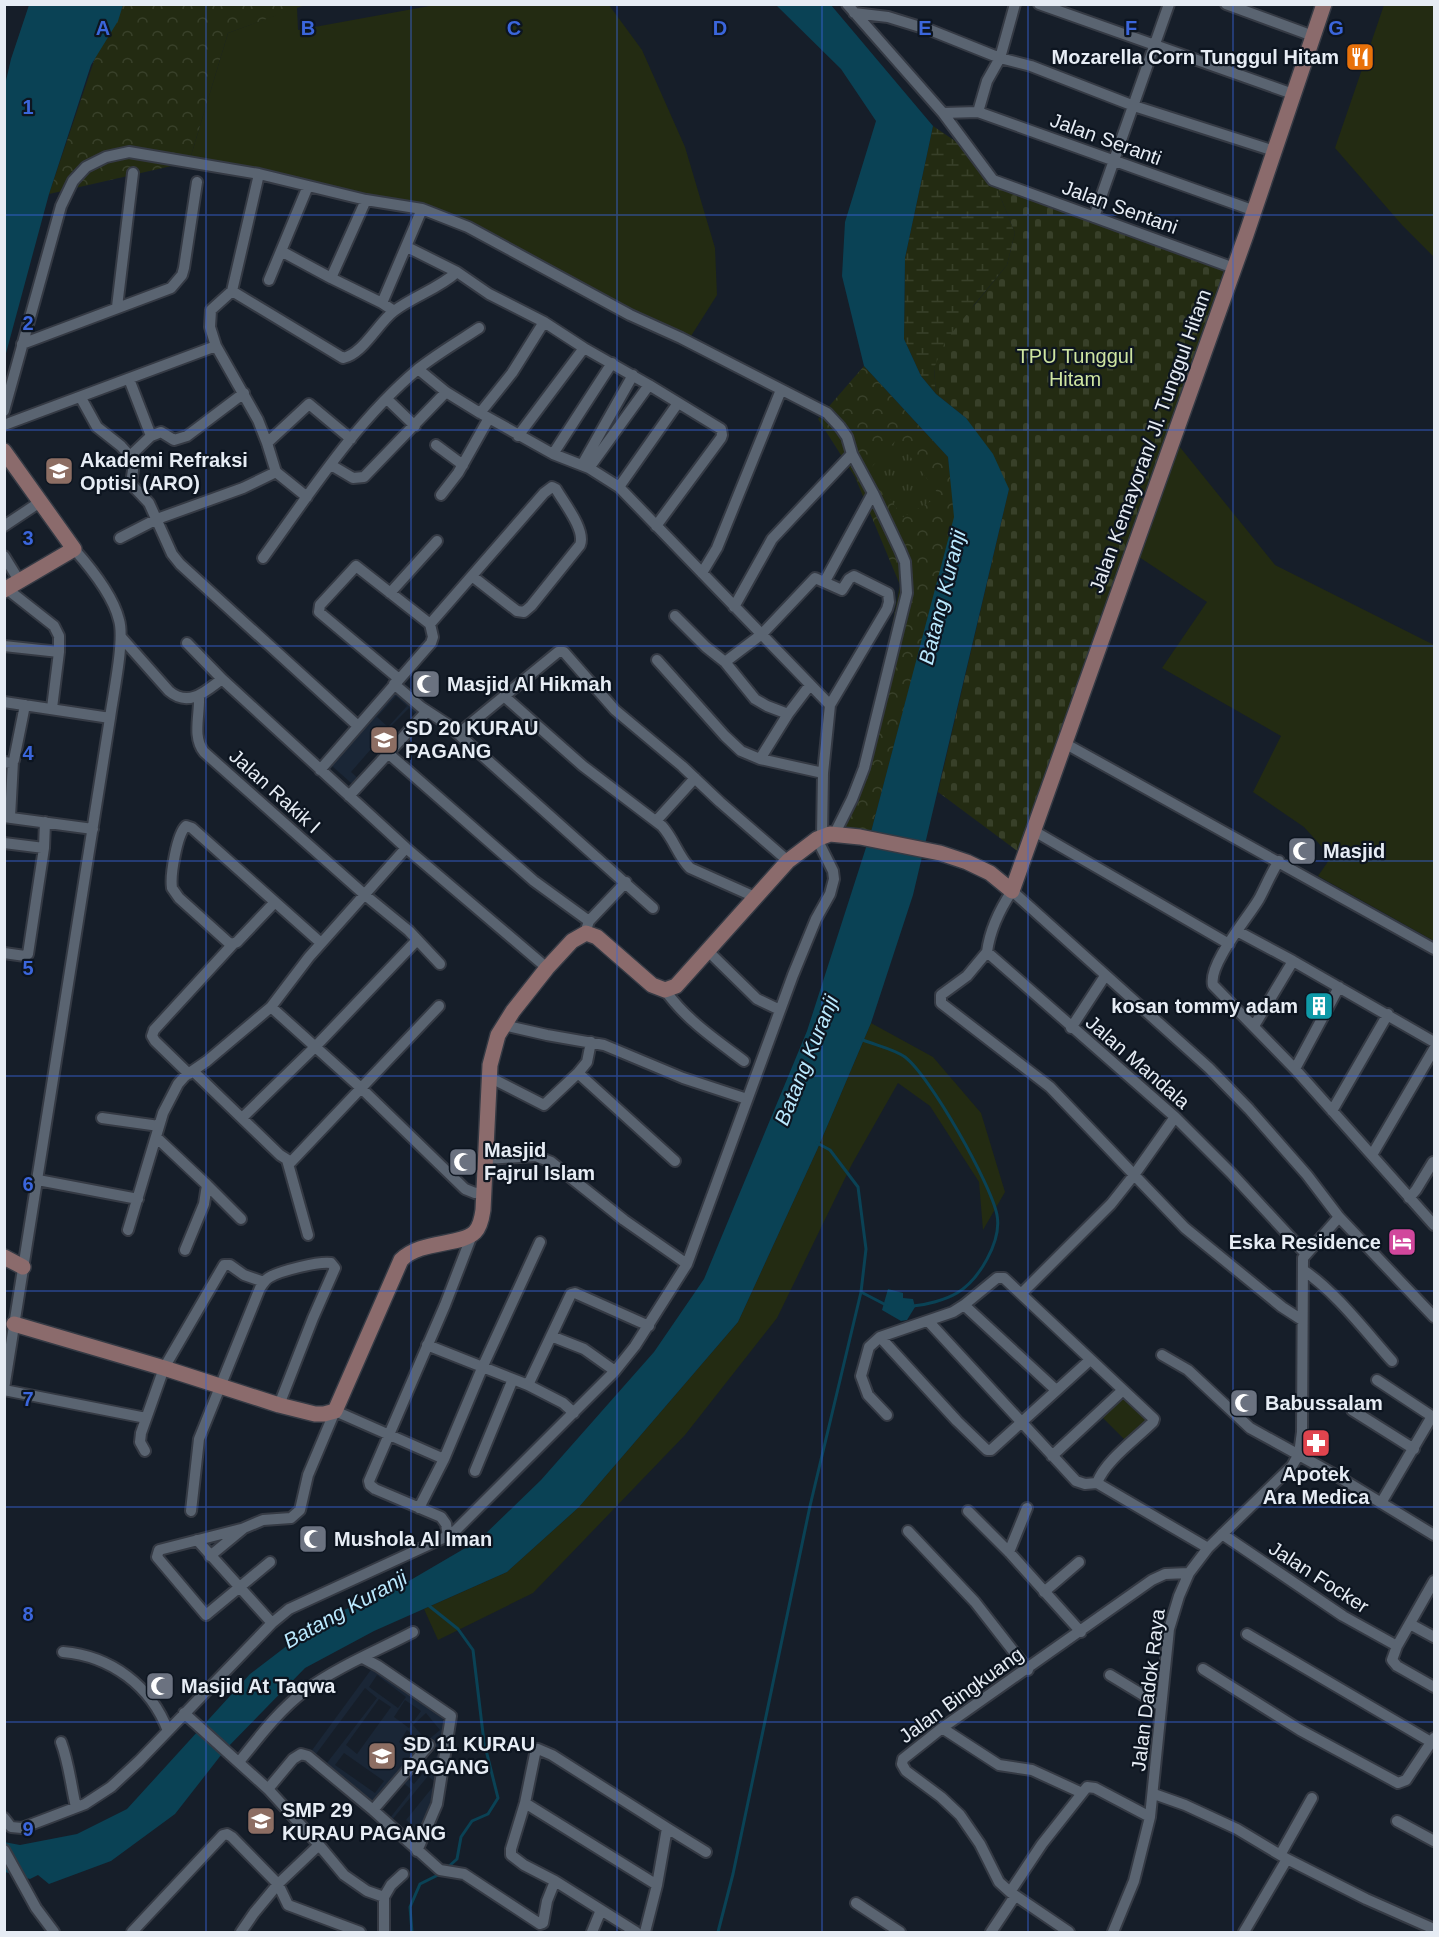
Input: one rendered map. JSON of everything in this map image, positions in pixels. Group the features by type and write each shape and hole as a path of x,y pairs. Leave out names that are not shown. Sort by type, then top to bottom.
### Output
{"street":[{"path":"847,4 943,113"},
{"path":"978,112 987,81 1000,58 1015,4"},
{"path":"1039,4 1293,94"},
{"path":"1094,217 1168,4"},
{"path":"1226,4 1313,36"},
{"name":"Jalan Kemayoran/ Jl. Tunggul Hitam","path":"1012,891 1255,211 1324,4"},
{"path":"854,14 897,19 1000,58 1031,66 1134,106 1274,151"},
{"name":"Jalan Seranti","path":"943,113 978,112 1255,211"},
{"name":"Jalan Sentani","path":"943,113 993,180 1234,268"},
{"path":"4,411 61,206 73,181 86,167 106,157 129,152 259,174 366,200 422,209 468,227 630,315 681,338 827,413 843,432 905,562 907,593 864,768 852,799 825,836 788,861 676,986 665,990"},
{"path":"117,307 132,173"},
{"path":"259,174 231,291 212,310 210,327 216,346 244,393 267,443 276,472 307,497"},
{"path":"22,344 117,307 166,291 182,275 197,182"},
{"path":"269,280 308,186"},
{"path":"331,278 366,200"},
{"path":"382,303 422,209"},
{"path":"406,247 457,272 489,294 544,322 722,431 722,435 656,526"},
{"path":"281,251 394,311"},
{"path":"231,291 343,358 350,356 359,348 394,311 436,288 457,272"},
{"path":"441,495 463,465 484,416 544,322"},
{"path":"263,558 331,465 387,399 418,369 479,328"},
{"path":"4,425 216,346"},
{"path":"518,436 584,348"},
{"path":"553,454 612,363"},
{"path":"418,369 446,392 484,416 553,454 585,467 619,488 830,705"},
{"path":"585,467 633,375"},
{"path":"129,379 151,436"},
{"path":"585,467 649,385"},
{"path":"702,573 717,548 780,390"},
{"path":"331,465 353,478 364,477 446,392"},
{"path":"130,456 151,436 161,432 174,440 187,436 244,393"},
{"path":"81,398 97,427 130,456 133,470 130,484 149,502 172,554 185,570 224,602 358,726"},
{"path":"387,399 415,426"},
{"path":"619,488 678,403"},
{"path":"267,443 309,404 351,440"},
{"path":"436,445 463,465"},
{"path":"4,451 93,572 120,620 121,637 93,829 4,1390 146,1418"},
{"path":"734,607 772,539 852,454"},
{"path":"120,538 157,519 243,488 276,472"},
{"path":"430,624 544,493 552,488 556,489 579,528 582,538 580,545 531,606 524,612 517,611 472,576"},
{"path":"825,581 873,493"},
{"path":"4,526 40,502"},
{"path":"390,593 437,541"},
{"path":"10,587 74,549"},
{"path":"4,556 10,587 54,627 58,636 59,652 52,708"},
{"path":"320,770 396,682 431,643 434,637 430,624 356,566 320,605 318,610 320,613 396,682 427,711 440,718 653,908"},
{"path":"4,1818 11,1827 18,1829 94,1799 111,1787 168,1731 188,1717 272,1623 289,1609 448,1537 615,1371 649,1326 687,1264 780,1010 804,948 833,886 833,871 825,836 822,773 830,705 887,609 889,597 885,590 854,576 849,579 842,590 816,577 762,634 725,662"},
{"path":"675,616 706,647 725,662 755,699 788,714"},
{"path":"121,637 174,695 183,698 199,696 222,679"},
{"path":"187,644 406,848 547,968"},
{"path":"4,646 59,652"},
{"path":"458,735 558,652 564,652 615,710 788,861"},
{"path":"657,660 741,751 760,759 822,773"},
{"path":"760,759 788,714 810,685"},
{"name":"Jalan Rakik I","path":"199,696 197,737 204,752 417,940 440,964"},
{"path":"505,697 583,766 667,831 683,861 690,868 755,897"},
{"path":"4,702 110,718"},
{"path":"26,705 9,762 7,817 93,829"},
{"path":"349,796 427,711"},
{"path":"1066,744 1434,949"},
{"path":"389,754 652,985 665,990 690,1018 744,1061"},
{"path":"656,821 695,778"},
{"path":"4,952 25,956 28,954 44,848 45,822"},
{"path":"233,944 229,943 179,898 172,888 177,846 183,828 186,826 192,828 321,943"},
{"path":"1034,831 1229,944"},
{"path":"825,836 860,837 940,854 967,862 990,873 1209,1068 1307,1175 1339,1216 1434,1317"},
{"path":"5,845 44,848"},
{"path":"128,1230 166,1106 178,1084 271,1007 321,943 406,848"},
{"path":"1279,861 1212,974 1213,985 1295,1069 1434,1225"},
{"path":"448,1537 444,1520 375,1488 369,1484 370,1478 461,1266 472,1235 481,1220 489,1077 494,1048 503,1025 547,968 588,927 626,882"},
{"path":"1012,891 990,933 987,952 967,976 941,996 941,1003 1050,1087 1185,1228 1282,1307 1302,1320"},
{"path":"274,903 154,1030 152,1036 286,1160 291,1162 295,1159 439,1006"},
{"path":"1237,931 1388,1014 1434,1042"},
{"path":"242,1118 315,1047 417,940"},
{"path":"708,951 757,999 780,1010"},
{"name":"Jalan Mandala","path":"987,952 1175,1117 1232,1173 1306,1254"},
{"path":"1254,1026 1293,961"},
{"path":"1071,1028 1106,976"},
{"path":"1295,1069 1340,987"},
{"path":"271,1007 361,1088 468,1191 484,1192"},
{"path":"1332,1111 1388,1014"},
{"path":"503,1025 613,1048 683,1078 747,1099"},
{"path":"489,1077 544,1105 578,1073 590,1057 591,1042"},
{"path":"1372,1155 1434,1049"},
{"path":"578,1073 675,1161"},
{"path":"1020,1294 1111,1204 1175,1117"},
{"path":"102,1118 158,1131 207,1185 242,1219"},
{"path":"486,1159 536,1156 545,1159 624,1220 687,1264"},
{"path":"286,1160 308,1235"},
{"path":"1409,1198 1434,1162"},
{"path":"38,1180 138,1198"},
{"path":"185,1250 204,1204 207,1185"},
{"path":"1299,1454 1302,1432 1304,1258 1339,1216"},
{"path":"270,1562 206,1615 157,1557 159,1550 244,1528 263,1520 291,1518 300,1510 308,1475 401,1260 414,1250 472,1235"},
{"path":"419,1508 444,1459 483,1366 540,1242"},
{"path":"4,1257 23,1267"},
{"path":"191,1511 199,1439 264,1282 271,1276 328,1262 334,1266 279,1405"},
{"path":"145,1451 140,1439 164,1368 224,1265 230,1265 244,1275 264,1282"},
{"path":"1303,1270 1314,1277 1336,1299 1392,1360"},
{"path":"887,1415 868,1395 861,1376 869,1347 880,1337 928,1322 964,1305 997,1278 1004,1278 1154,1420 1109,1465 1097,1483"},
{"path":"528,1385 568,1297 572,1293 649,1326"},
{"path":"964,1305 1056,1390"},
{"path":"928,1322 1076,1481 1085,1484 1097,1483 1208,1548"},
{"path":"14,1324 279,1405 315,1414 335,1411 444,1459"},
{"path":"551,1336 584,1349 615,1371"},
{"path":"880,1337 986,1450 991,1450 1090,1360"},
{"path":"427,1345 528,1385 563,1403 574,1413"},
{"path":"1162,1355 1188,1370 1250,1428 1299,1454 1434,1535"},
{"path":"475,1471 513,1379"},
{"path":"1377,1380 1430,1415 1431,1420 1430,1433 1414,1449 1381,1503"},
{"path":"1052,1456 1123,1390"},
{"path":"1352,1410 1414,1449"},
{"name":"Jalan Dadok Raya","path":"1113,1932 1134,1881 1150,1817 1173,1613 1189,1574 1208,1548 1287,1471 1299,1454"},
{"path":"1009,1552 1028,1508"},
{"path":"968,1511 1009,1552 1081,1632"},
{"path":"210,1556 244,1528"},
{"path":"908,1531 975,1602 1028,1670"},
{"name":"Jalan Focker","path":"1222,1534 1343,1616 1397,1646"},
{"path":"198,1540 272,1623"},
{"path":"1044,1592 1079,1562"},
{"name":"Jalan Bingkuang","path":"1012,1894 999,1882 980,1844 960,1815 941,1797 903,1768 902,1762 942,1728 1028,1670 1152,1580 1165,1574 1189,1574"},
{"path":"1434,1581 1393,1656 1395,1664 1434,1687"},
{"path":"1410,1624 1434,1637"},
{"path":"236,1760 305,1691 350,1662 363,1658 413,1632"},
{"path":"1203,1669 1300,1730 1398,1783 1406,1780 1433,1740 1247,1635"},
{"path":"63,1652 82,1654 99,1660 135,1680 150,1696 163,1716 168,1731"},
{"path":"363,1658 370,1660 451,1718 437,1804 417,1851"},
{"path":"1110,1675 1161,1706"},
{"path":"188,1717 268,1789 344,1875 367,1891 384,1897"},
{"path":"942,1728 999,1765 1032,1770 1082,1793"},
{"path":"61,1742 76,1808"},
{"path":"373,1810 429,1745"},
{"path":"636,1932 511,1855 535,1754 540,1749 706,1852"},
{"path":"268,1789 293,1759 305,1754 373,1810 440,1870 464,1874 541,1924 555,1881"},
{"path":"991,1932 1042,1844 1087,1787 1093,1787 1150,1817"},
{"path":"1154,1794 1185,1805 1237,1829 1283,1857 1366,1899 1434,1929"},
{"path":"1244,1932 1312,1798"},
{"path":"525,1803 657,1885"},
{"path":"1397,1821 1434,1841"},
{"path":"645,1932 657,1885 667,1828"},
{"path":"132,1932 223,1835 232,1837 278,1884 288,1905 360,1932"},
{"path":"241,1932 278,1884 319,1845"},
{"path":"4,1850 36,1908 54,1932"},
{"path":"384,1932 384,1897 391,1885 403,1874"},
{"path":"1012,1894 1069,1932"},
{"path":"856,1903 900,1932"},
{"path":"592,1932 601,1910"}],"shaded area":[{"name":"SD 20 KURAU PAGANG","path":"397,690 425,714 359,790 332,766","holes":["396,696 407,706 388,727 377,717","409,708 419,718 396,742 385,732","371,749 382,759 361,781 351,772"]},
{"name":"SD 11 KURAU PAGANG","path":"373,1667 443,1714 445,1740 431,1812 419,1844 409,1839 310,1753","holes":["377,1675 406,1697 398,1708 369,1687","365,1688 377,1698 327,1763 316,1754","379,1699 391,1707 357,1754 346,1745","405,1700 421,1711 409,1728 394,1717","426,1713 440,1730 427,1741 413,1725","407,1730 427,1745 418,1757 399,1742","433,1745 441,1751 414,1784 407,1778","344,1753 384,1781 375,1793 335,1765","428,1776 436,1783 406,1820 417,1829 412,1835 392,1820","401,1781 412,1790 390,1818 380,1810"]}],"green space":[{"path":"113,5 305,5 228,33 189,162 49,194"},
{"path":"435,5 609,5 642,50 685,147 715,248 717,295 686,344 469,220 189,162 228,33 297,7 298,30"},
{"path":"1384,5 1434,5 1434,257 1402,225 1335,148"},
{"path":"933,126 964,147 996,186 1015,233 1007,265 974,305 934,368 936,394 921,376 904,339 905,258"},
{"name":"TPU Tunggul Hitam","path":"996,186 1234,267 1024,856 938,792 1009,489 966,418 936,394 934,368 946,340 1007,265 1015,233"},
{"path":"864,366 948,457 955,517 871,832 841,827 875,712 900,585 855,477 818,419"},
{"path":"897,439 940,496 903,517 869,470"},
{"path":"1175,441 1275,565 1434,645 1434,941 1318,876 1331,857 1304,827 1253,792 1281,736 1162,668 1207,602 1136,555"},
{"path":"871,1023 933,1057 981,1113 1005,1192 983,1230 979,1182 930,1106 898,1083 852,1164 777,1318 685,1435 533,1593 438,1640 424,1609 507,1572 579,1507 738,1322 817,1150"},
{"path":"1124,1394 1149,1420 1127,1442 1101,1416"}],"water":[{"path":"29,5 123,5 118,21 91,65 49,194 5,357 5,85"},
{"name":"Batang Kuranji","path":"776,5 831,5 933,126 905,258 904,339 921,376 936,394 966,418 993,454 1009,489 913,895 871,1023 817,1150 738,1322 579,1507 507,1572 374,1631 305,1668 225,1750 175,1814 111,1861 49,1884 38,1875 30,1879 5,1872 4,1842 20,1845 77,1834 127,1809 250,1674 322,1619 397,1588 479,1540 541,1480 654,1352 704,1279 807,1031 871,832 954,517 948,457 864,366 842,276 845,222 876,121 841,69"},
{"path":"888,1289 903,1293 903,1298 913,1299 915,1307 907,1320 901,1321 882,1310"}],"waterway":[{"path":"863,1040 901,1054 916,1068 944,1107 972,1156 997,1215 998,1225 992,1248 973,1279 952,1296 913,1306"},
{"path":"718,1932 733,1874 810,1506 861,1292 866,1249 858,1187 830,1150 817,1143"},
{"path":"861,1292 886,1305"},
{"path":"428,1605 458,1629 473,1650 484,1742 498,1798 488,1814 472,1821 461,1837 457,1859 447,1868"},
{"path":"412,1932 410,1907 420,1884 440,1874"}],"place":[{"name":"Mozarella Corn Tunggul Hitam","path":"1360,57"},
{"name":"Akademi Refraksi Optisi (ARO)","path":"59,471"},
{"name":"Masjid Al Hikmah","path":"426,684"},
{"name":"SD 20 KURAU PAGANG","path":"384,740"},
{"name":"Masjid","path":"1302,851"},
{"name":"kosan tommy adam","path":"1319,1006"},
{"name":"Masjid Fajrul Islam","path":"463,1162"},
{"name":"Eska Residence","path":"1402,1242"},
{"name":"Babussalam","path":"1244,1403"},
{"name":"Apotek Ara Medica","path":"1316,1443"},
{"name":"Mushola Al Iman","path":"313,1539"},
{"name":"Masjid At Taqwa","path":"160,1686"},
{"name":"SD 11 KURAU PAGANG","path":"382,1756"},
{"name":"SMP 29 KURAU PAGANG","path":"261,1821"}]}
